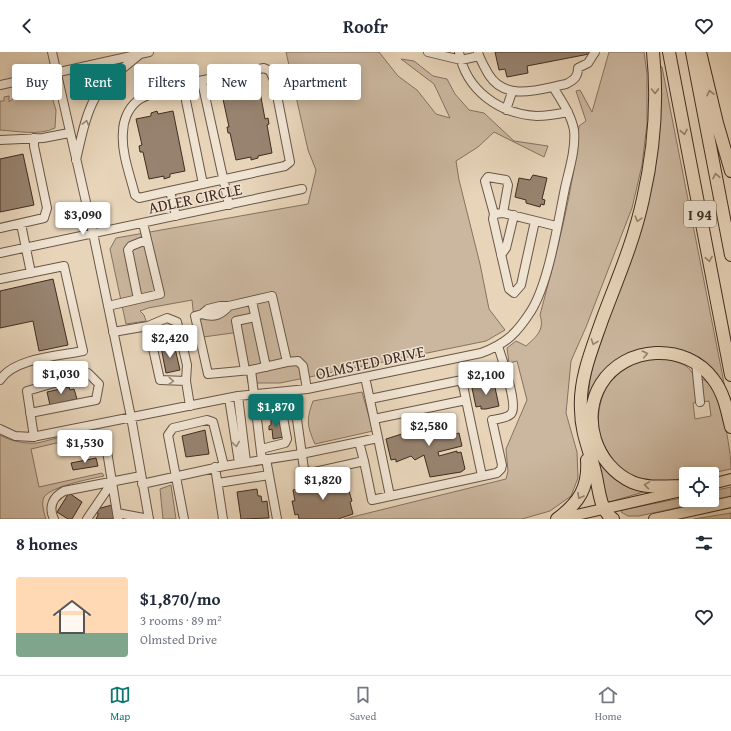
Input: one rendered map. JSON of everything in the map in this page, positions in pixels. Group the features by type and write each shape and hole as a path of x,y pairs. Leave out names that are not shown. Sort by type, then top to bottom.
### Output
{"highway":[{"path":"558,519 576,504 584,490 587,473 586,444 581,410 584,378 590,352 636,228 650,165 655,109 653,52"},
{"name":"I 94","path":"669,52 731,375"},
{"name":"I 94","path":"692,52 731,255"},
{"path":"700,52 716,123 731,172"},
{"path":"679,486 647,486 633,482 620,476 609,466 600,454 595,440 592,424 592,410 602,383 614,369 626,361 641,355 657,352 673,353 696,363 713,378 721,391 726,403 731,427"},
{"path":"586,444 593,464 604,509 613,519"}],"main road":[{"path":"719,482 731,480"},
{"path":"558,519 679,492"},
{"path":"654,519 726,503"}],"street":[{"path":"52,52 54,64"},
{"path":"62,71 149,52"},
{"path":"428,52 460,56 479,54 493,81 506,90 512,92 553,87 572,81 576,77 578,68 588,63 595,52"},
{"path":"76,160 88,114 95,98 114,76 140,54"},
{"path":"460,56 465,71 474,86 486,98 506,110 526,115 539,116 568,112"},
{"path":"140,100 136,102 125,117 122,132 123,144 135,195 139,198 285,166 290,162 274,80 270,71 264,68 199,83"},
{"path":"0,85 12,82"},
{"path":"202,82 222,179 229,205"},
{"name":"OLMSTED DRIVE","path":"0,429 15,436 34,437 234,397 307,389 481,352 498,346 513,336 532,310 546,275 574,142 574,131 568,112 553,87"},
{"path":"506,110 512,92"},
{"path":"62,100 93,233 131,417 149,519 118,516 106,445 101,442 79,445 77,443 74,429"},
{"path":"186,100 203,184"},
{"path":"0,140 34,138 69,133"},
{"path":"0,228 44,218 47,214 34,146 34,138"},
{"path":"503,213 508,185 506,180 488,177 485,181 494,214 493,220 509,289 514,293 521,285 535,221"},
{"name":"ADLER CIRCLE","path":"0,253 302,189"},
{"path":"170,191 176,216"},
{"path":"494,214 503,213 514,215 556,226"},
{"path":"501,255 506,248 514,215"},
{"path":"108,306 160,294 143,223"},
{"path":"20,224 31,273"},
{"path":"138,299 128,250 131,246 146,240"},
{"path":"0,280 64,266 83,351 22,363 12,368 0,380"},
{"path":"287,362 272,296 229,306 220,306 208,309 202,314 195,316 208,374 248,370 298,361 303,366 307,389"},
{"path":"252,300 266,367"},
{"path":"255,317 236,321 254,395 261,448 269,475 277,519"},
{"path":"113,332 148,326 167,318 177,322 187,365 186,381 190,406"},
{"path":"148,326 160,380 186,381"},
{"path":"359,442 372,500 497,472 501,469 502,465 492,420 509,416 512,413 513,406 506,371 498,346"},
{"path":"696,363 700,402"},
{"path":"370,399 506,371"},
{"path":"30,413 96,400 99,384 88,373 26,391 34,437"},
{"path":"365,377 390,496"},
{"path":"462,380 482,476"},
{"path":"293,391 304,469 310,473 364,461"},
{"path":"234,397 243,463"},
{"path":"374,419 466,400"},
{"path":"255,409 272,407 282,412 287,439 286,443 261,448"},
{"path":"184,519 177,475 168,434 173,428 208,420 213,422 220,467 218,483 223,519"},
{"path":"54,519 51,507 57,494 64,491 113,481 142,480 177,475 301,454 378,438"},
{"path":"218,483 269,475"},
{"path":"87,519 113,481"}],"shaded area":[{"path":"286,52 379,52 398,76 417,90 436,114 450,118 434,84 401,59 414,61 433,76 447,79 455,94 469,110 484,113 514,141 548,146 544,157 494,132 478,147 456,161 459,180 480,264 489,309 505,330 486,341 280,383 248,383 240,332 196,338 192,300 148,308 140,311 144,315 146,321 126,324 110,249 116,238 308,204 316,170 308,150 297,100 361,100 361,64 289,64"},
{"path":"609,52 644,52 647,74 647,124 642,165 632,208 586,327 571,361 566,413 577,452 578,478 571,496 550,511 522,519 344,519 506,479 508,471 506,449 527,400 517,361 509,363 507,348 516,341 526,346 539,333 541,325 540,315 569,198 577,150 579,126 586,121 576,91 580,90 592,112"},
{"path":"660,66 662,67 725,388 707,364 631,354 587,409 590,380 594,361 633,251"},
{"path":"9,96 9,102 12,99 53,100 56,110 55,128 42,132 0,130 0,101 4,101 4,97"},
{"path":"660,357 680,363 690,370 695,382 699,402 693,403 695,419 711,416 709,401 702,402 701,379 708,382 714,391 724,418 731,460 731,469 719,472 719,467 679,467 679,479 652,481 632,476 617,467 606,453 600,437 598,420 601,402 607,386 618,372 633,363"},
{"path":"362,392 373,431 315,444 308,423 309,413 313,401"},
{"path":"0,435 9,439 27,443 69,438 70,444 67,445 65,441 31,449 39,487 102,473 104,476 63,486 48,493 44,497 43,502 46,519 0,519"},
{"path":"596,449 647,491 606,503"},
{"path":"171,485 176,519 163,519 160,489"},
{"path":"731,487 731,496 719,499 719,490"},
{"path":"679,498 679,507 680,507 639,516 628,516 621,512 622,510"},
{"path":"731,513 731,519 694,519"}],"building":[{"path":"495,52 589,52 589,54 527,66 528,73 507,77 505,69 499,70"},
{"path":"261,97 265,119 268,118 269,124 267,125 272,153 258,156 258,158 251,160 251,157 236,160 230,133 228,133 227,127 229,127 223,100 261,100"},
{"path":"157,111 158,114 173,111 185,171 170,174 170,177 164,179 164,176 149,179 143,152 140,152 139,146 142,145 136,119 151,116 151,113"},
{"path":"23,154 34,205 0,212 0,159"},
{"path":"533,175 547,178 542,199 545,200 544,205 541,204 540,207 526,203 526,200 515,197 519,178 530,180"},
{"path":"53,279 68,345 39,351 33,321 0,328 0,291"},
{"path":"174,344 180,370 166,373 161,347"},
{"path":"489,379 490,384 494,383 499,406 481,409 481,406 476,407 472,388 485,385 484,380"},
{"path":"63,385 64,388 69,387 70,390 74,389 77,399 50,405 47,392 60,389 59,386"},
{"path":"422,412 425,429 430,428 430,430 454,425 455,434 459,433 462,446 438,452 439,456 457,451 457,453 461,452 465,469 461,472 430,477 424,455 415,460 411,456 396,462 396,459 391,460 386,439 405,433 405,435 410,434 410,432 414,431 411,414"},
{"path":"271,418 280,418 283,437 273,439 272,429 269,430 269,426 271,425"},
{"path":"205,430 209,454 186,457 182,436"},
{"path":"96,458 98,466 73,470 71,463"},
{"path":"338,478 338,480 345,478 352,501 350,502 353,514 338,519 299,519 298,514 295,515 292,501 295,501 293,490 301,488 301,486 315,483 315,485"},
{"path":"257,489 258,496 261,496 262,502 267,501 269,518 241,519 237,492"},
{"path":"69,493 82,502 72,519 68,519 57,512"},
{"path":"112,505 115,519 96,519 98,515 97,509"}]}
